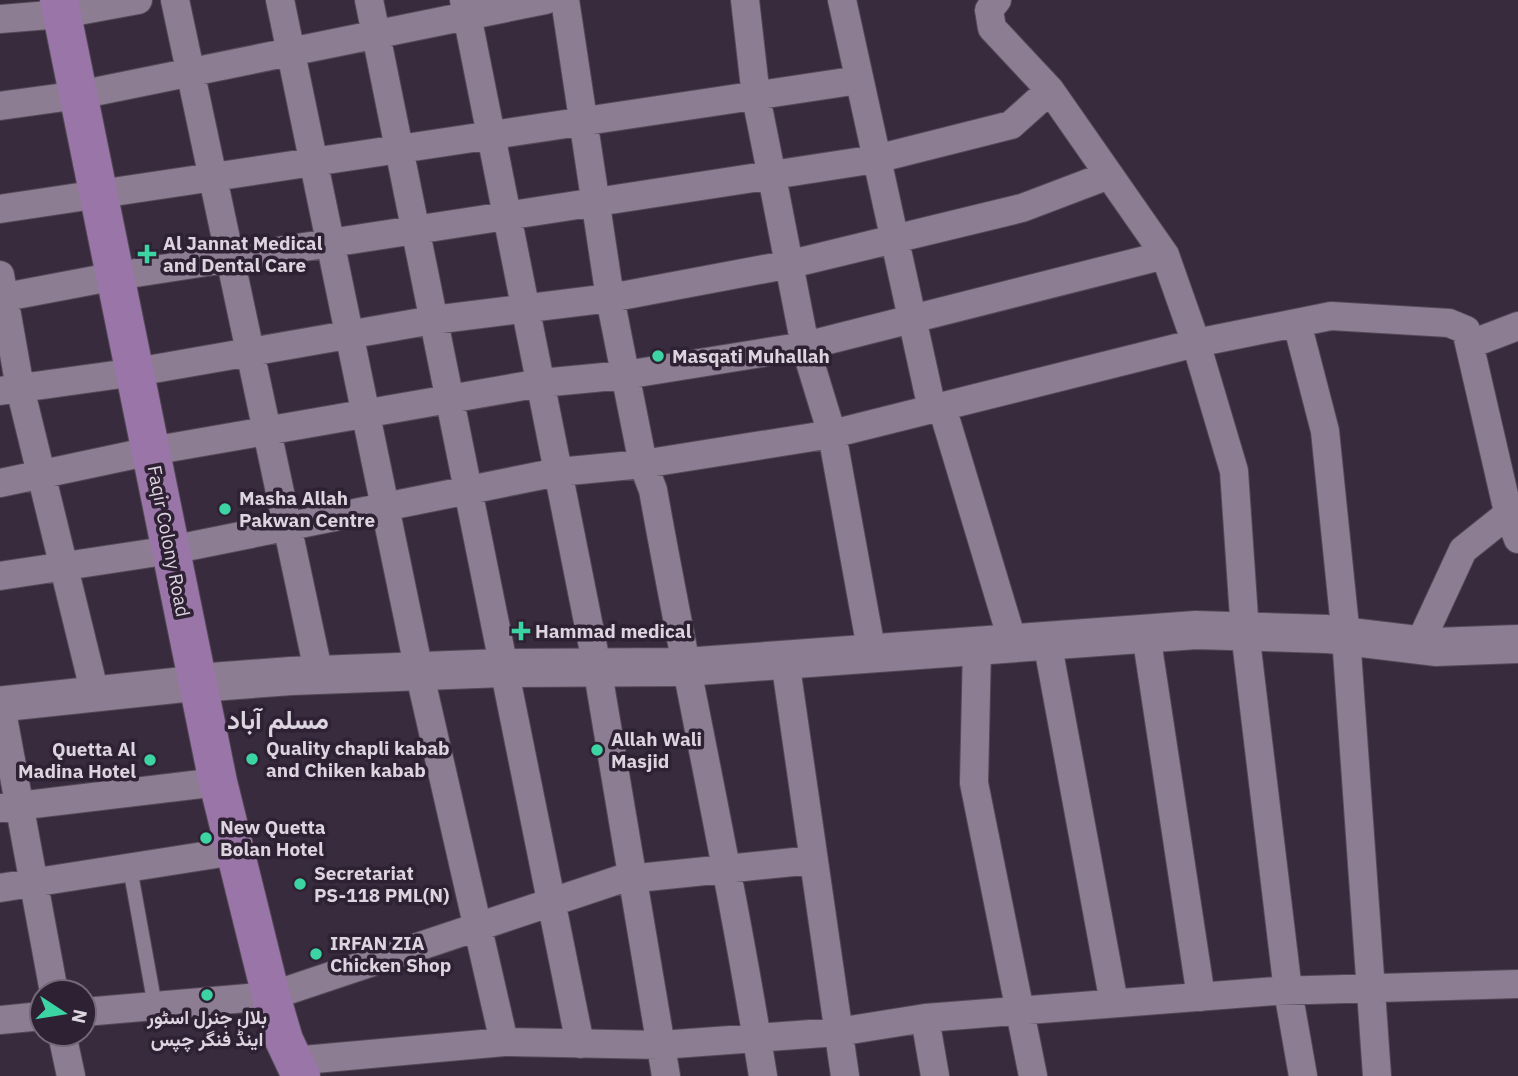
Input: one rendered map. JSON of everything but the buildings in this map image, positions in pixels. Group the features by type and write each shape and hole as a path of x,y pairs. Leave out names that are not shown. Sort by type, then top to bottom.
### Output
{"main road":[{"name":"Faqir Colony Road","path":"60,7 218,782 271,996 297,1068"},
{"path":"198,683 503,668 684,667 1146,634 1245,632 1346,636 1419,645 1518,645"}],"street":[{"path":"0,19 60,7 138,0"},
{"path":"175,0 319,675"},
{"path":"280,0 419,671 504,1042"},
{"path":"369,0 580,1044"},
{"path":"0,106 79,95 376,35 466,8 545,0"},
{"path":"565,0 610,298 643,464 653,491 684,667 727,869 763,1076"},
{"path":"745,0 756,97 805,346 832,433 872,654"},
{"path":"842,0 911,319 1012,643 1114,1003"},
{"path":"997,0 989,10 992,28 1050,90 1165,255 1196,343 1234,471 1245,632 1288,991 1303,1076"},
{"path":"466,8 597,667 666,1076"},
{"path":"0,209 99,192 859,80"},
{"path":"95,694 43,476 10,389 1,290 116,276 876,159 1011,125 1050,90"},
{"path":"10,389 136,372 433,320 610,298 791,264 1022,208 1109,175"},
{"path":"0,484 151,451 541,383 625,375 805,346 1165,255"},
{"path":"0,576 171,550 558,472 643,464 832,433 1196,343 1331,316 1449,323 1466,330 1513,509 1518,539"},
{"path":"1297,323 1325,432 1346,636 1377,1076"},
{"path":"1471,344 1518,326"},
{"path":"1419,645 1463,551 1513,509"},
{"path":"1146,634 1201,997"},
{"path":"1012,643 974,783 1033,1076"},
{"path":"785,660 845,1076"},
{"path":"51,978 34,883 10,806 0,703 198,683"},
{"path":"10,806 218,782"},
{"path":"0,888 235,851"},
{"path":"98,1011 271,996 551,902 631,878 813,860"},
{"path":"297,1068 504,1042 661,1045 838,1032 925,1018 1114,1003 1288,991 1518,984"},
{"path":"0,1020 28,1017"},
{"path":"925,1018 935,1076"},
{"path":"65,1048 71,1076"}],"lane":[{"path":"130,868 155,1006"}],"place":[{"name":"Al Jannat Medical and Dental Care","path":"147,254"},
{"name":"Masqati Muhallah","path":"658,356"},
{"name":"Masha Allah Pakwan Centre","path":"225,509"},
{"name":"Hammad medical","path":"521,631"},
{"name":"Allah Wali Masjid","path":"597,750"},
{"name":"Quality chapli kabab and Chiken kabab","path":"252,759"},
{"name":"Quetta Al Madina Hotel","path":"150,760"},
{"name":"New Quetta Bolan Hotel","path":"206,838"},
{"name":"Secretariat PS-118 PML(N)","path":"300,884"},
{"name":"IRFAN ZIA Chicken Shop","path":"316,954"},
{"name":"بلال جنرل اسٹور اینڈ فنگر چپس","path":"207,995"}],"district":[{"name":"مسلم آباد","path":"278,720"}]}
